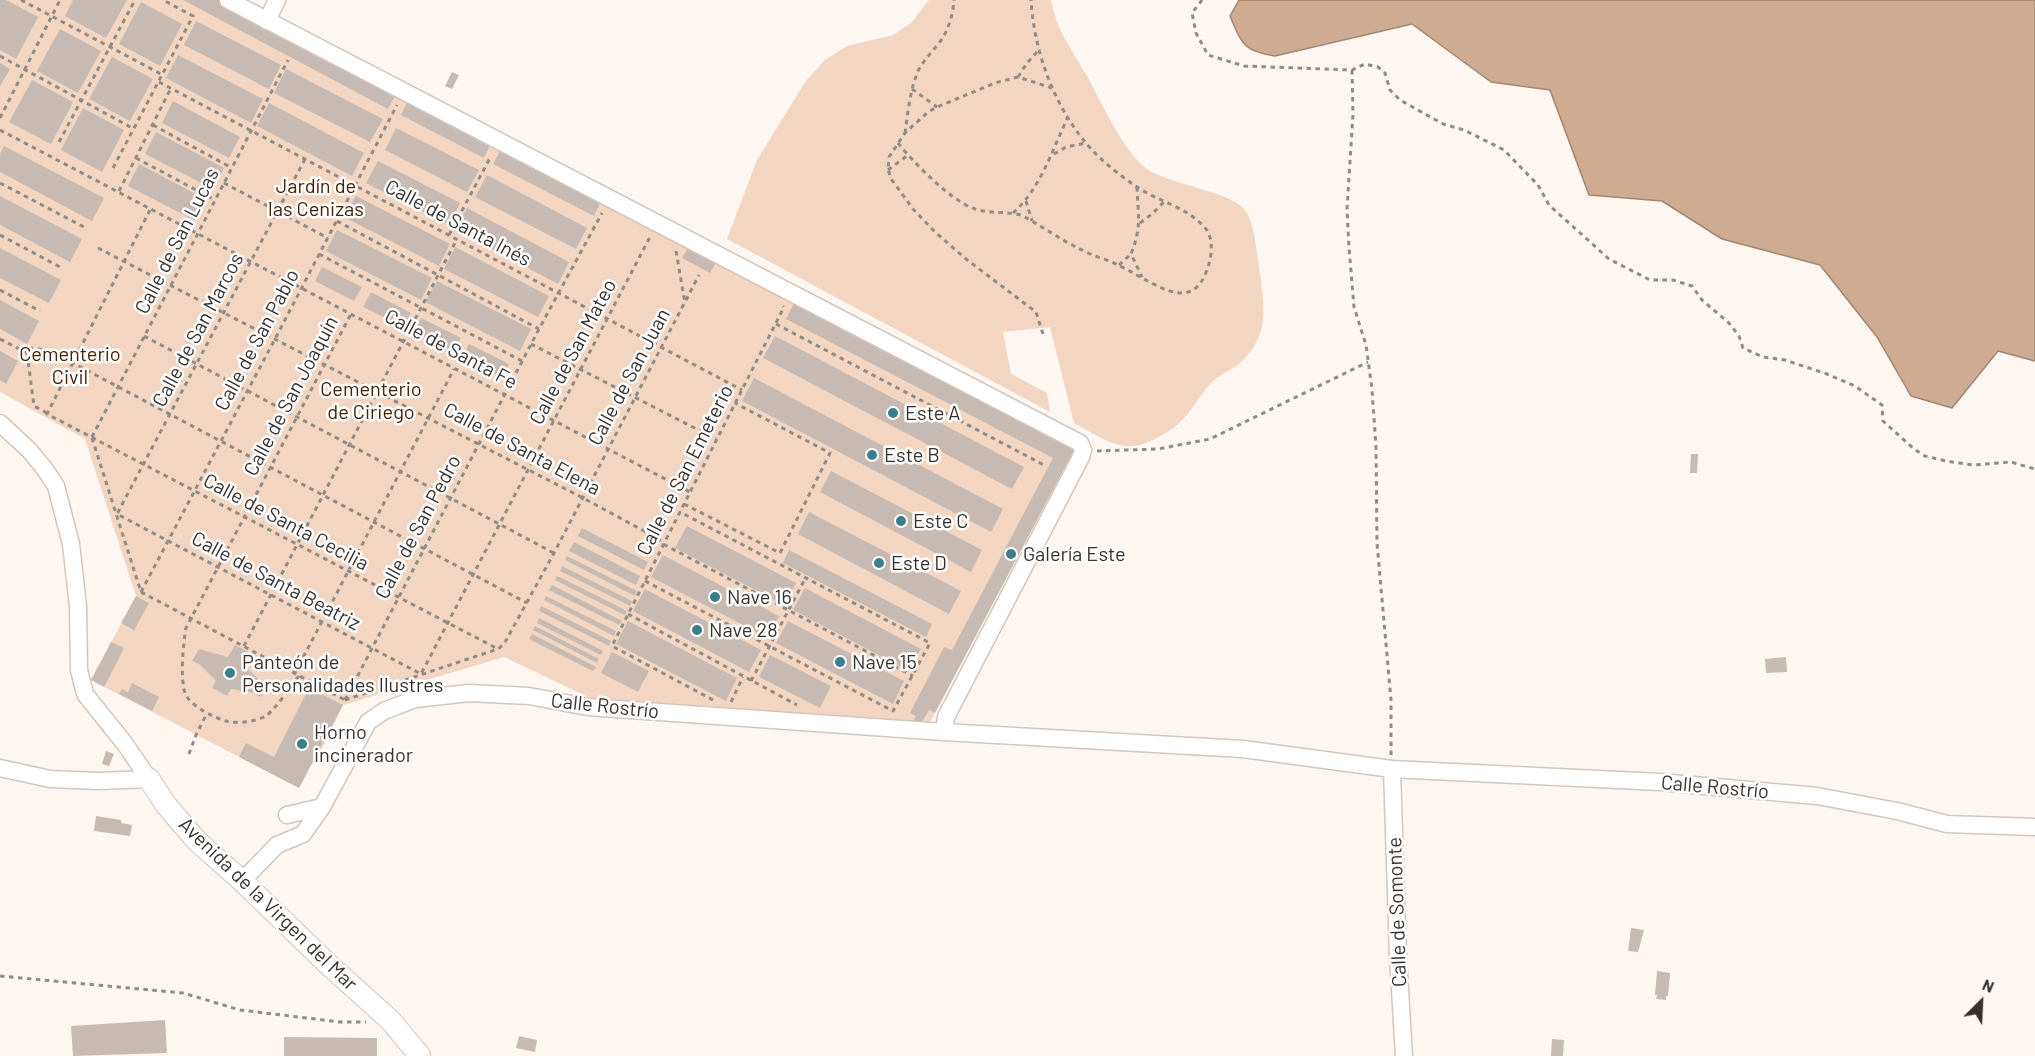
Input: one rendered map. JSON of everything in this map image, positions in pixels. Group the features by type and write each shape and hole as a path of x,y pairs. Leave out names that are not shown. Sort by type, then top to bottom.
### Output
{"main road":[{"name":"Avenida de la Virgen del Mar","path":"149,779 166,805 196,842 242,881 391,1022 420,1056"}],"street":[{"path":"228,0 1080,443 1083,450 1081,458 946,717 944,732"},
{"path":"267,21 277,0"},
{"name":"Avenida de la Virgen del Mar","path":"0,423 29,450 56,486 71,544 78,606 79,670 85,694 125,744 149,779"},
{"name":"Calle Rostrío","path":"242,881 277,845 303,834 322,807 368,722 402,703 429,696 469,693 529,696 588,707 944,732 1243,749 1392,769 1660,782 1817,796 1897,811 1947,824 2035,827"},
{"path":"0,768 50,779 98,781 149,779"},
{"name":"Calle de Somonte","path":"1392,769 1398,968 1404,1056"},
{"path":"287,815 322,807"}],"path":[{"path":"21,0 163,75"},
{"path":"0,118 60,0"},
{"path":"59,142 135,0"},
{"path":"113,168 194,16 164,0"},
{"path":"905,133 912,89 925,59 940,42 946,30 954,11 954,0"},
{"path":"898,143 939,185 973,208 987,212 1012,213 1032,221 1084,251 1119,265 1171,291 1182,293 1191,291 1199,285 1210,259 1211,242 1208,231 1188,214 1137,187 1086,143 1068,117 1053,88 1033,31 1031,0"},
{"path":"1202,0 1192,14 1196,33 1208,55 1244,66 1352,70 1365,64 1378,67 1385,73 1390,90 1400,100 1443,124 1464,130 1504,150 1538,185 1549,205 1608,259 1650,279 1672,280 1692,286 1702,300 1729,323 1739,336 1743,348 1763,357 1785,360 1827,374 1855,386 1882,405 1883,421 1920,452 1946,461 1972,465 2010,462 2035,469"},
{"path":"1018,77 1039,50"},
{"path":"0,56 134,129"},
{"name":"Calle de San Lucas","path":"92,437 288,60"},
{"path":"1352,70 1353,114 1347,209 1348,239 1354,307 1366,345 1372,389 1376,447 1377,543 1391,700 1392,769"},
{"path":"1043,334 1036,312 966,259 935,232 905,199 888,170 889,158 905,133 937,107 995,83 1018,77 1053,88"},
{"name":"Calle de Santa Inés","path":"159,82 742,390"},
{"path":"119,192 171,88"},
{"path":"912,89 937,107"},
{"name":"Calle de San Pablo","path":"141,592 398,103"},
{"path":"1012,213 1026,201 1052,154 1068,117"},
{"path":"153,125 232,168"},
{"name":"Calle de Santa Fe","path":"0,131 690,492"},
{"path":"1052,154 1066,147 1086,143"},
{"path":"888,170 908,155"},
{"path":"136,158 215,200"},
{"path":"449,235 490,158"},
{"name":"Calle de San Marcos","path":"117,514 305,159"},
{"path":"0,183 84,227"},
{"path":"224,183 328,238"},
{"path":"1119,265 1131,254 1138,236 1140,223 1137,187"},
{"path":"1026,201 1032,221"},
{"path":"1140,223 1165,201"},
{"path":"151,210 124,262 73,363 47,414 34,406 27,353 31,348 45,350 73,363 527,603"},
{"name":"Calle de San Pedro","path":"345,699 504,394 604,210"},
{"path":"337,221 539,329"},
{"path":"0,235 62,268"},
{"name":"Calle de San Mateo","path":"421,674 651,236 659,240"},
{"path":"244,646 457,239"},
{"name":"Calle de Santa Elena","path":"98,248 428,416 913,676"},
{"path":"675,248 685,303"},
{"path":"319,254 522,361"},
{"path":"1131,254 1142,277"},
{"name":"Calle de San Juan","path":"498,649 504,644 554,553 699,275"},
{"path":"0,290 40,311"},
{"name":"Calle de San Emeterio","path":"715,701 612,646 784,307"},
{"name":"Calle de San Joaquín","path":"207,713 193,705 185,694 183,667 186,628 351,314"},
{"path":"776,324 1044,465"},
{"path":"144,336 554,553"},
{"path":"0,339 27,353"},
{"path":"531,344 717,440"},
{"path":"1092,457 1095,451 1158,449 1209,440 1368,362"},
{"path":"295,673 454,368"},
{"path":"684,504 780,553 830,453 735,403"},
{"name":"Calle de Santa Cecilia","path":"47,414 498,649"},
{"path":"92,437 141,592 299,676 345,699 498,649"},
{"path":"645,581 893,711 930,643 680,512"},
{"name":"Calle de Santa Beatriz","path":"117,514 421,674"},
{"path":"752,681 805,579"},
{"path":"628,614 797,705"},
{"path":"189,754 207,713 227,722 248,722 267,716 299,676"},
{"path":"723,702 731,702 743,677"},
{"path":"0,976 183,993 240,1010 340,1022 391,1022"}],"green space":[{"name":"Cementerio de Ciriego","path":"0,0 218,0 1074,450 930,722 590,698 504,657 343,705 299,788 91,680 136,596 85,439 0,392"},
{"path":"929,0 1051,0 1064,37 1114,127 1138,162 1157,175 1236,202 1247,214 1254,233 1262,289 1263,315 1258,339 1241,362 1211,383 1179,423 1158,437 1134,446 1123,446 1101,438 1074,423 1050,327 1003,332 1011,374 1047,393 1050,412 727,239 757,160 806,81 825,60 847,46 893,35 911,23"}],"shaded area":[{"path":"1239,0 2035,0 2035,361 1998,351 1952,408 1911,396 1877,337 1820,265 1722,239 1662,201 1589,195 1550,90 1491,82 1412,24 1275,56 1256,52 1241,40 1230,16"}],"building":[{"path":"0,0 6,0 38,17 16,59 0,50"},
{"path":"73,0 127,0 106,38 65,16"},
{"path":"183,0 218,0 396,94 388,109"},
{"path":"141,2 182,24 160,66 119,44"},
{"path":"196,21 281,65 269,89 184,45"},
{"path":"60,29 101,51 78,93 37,71"},
{"path":"178,55 263,99 251,123 166,78"},
{"path":"112,57 153,79 130,121 89,99"},
{"path":"0,63 10,69 0,86"},
{"path":"286,69 383,119 370,142 274,93"},
{"path":"452,72 459,75 452,89 445,86"},
{"path":"32,80 73,102 51,144 9,122"},
{"path":"408,100 491,143 484,158 401,115"},
{"path":"173,101 240,137 229,158 162,123"},
{"path":"269,103 364,153 352,176 257,126"},
{"path":"83,108 124,130 102,172 61,150"},
{"path":"396,128 479,170 467,192 385,150"},
{"path":"156,132 224,168 213,189 145,154"},
{"path":"4,146 104,198 92,221 0,172 0,154"},
{"path":"501,149 601,201 594,216 493,164"},
{"path":"378,161 460,203 449,225 366,183"},
{"path":"139,164 207,200 196,221 128,186"},
{"path":"487,175 587,228 576,249 475,197"},
{"path":"0,196 82,239 70,262 0,225"},
{"path":"356,196 450,244 439,266 344,217"},
{"path":"467,208 569,262 558,284 455,230"},
{"path":"337,230 432,278 421,300 326,251"},
{"path":"455,247 549,296 538,317 444,269"},
{"path":"688,247 716,262 710,273 682,258"},
{"path":"0,248 61,280 49,303 0,278"},
{"path":"322,267 362,287 354,301 315,281"},
{"path":"437,281 531,329 520,351 425,302"},
{"path":"371,292 411,313 403,327 363,307"},
{"path":"0,300 39,321 27,344 0,329"},
{"name":"Galería Este","path":"794,303 1074,450 935,713 929,710 922,722 913,721 916,716 910,713 944,647 952,650 1053,458 786,319"},
{"path":"421,318 461,338 454,353 414,332"},
{"name":"Este A","path":"775,336 1024,467 1012,489 763,358"},
{"path":"469,344 509,364 502,378 462,358"},
{"path":"0,351 18,361 6,384 0,380"},
{"name":"Este B","path":"754,378 1003,509 991,532 742,401"},
{"path":"1691,454 1698,454 1697,473 1690,473"},
{"name":"Este C","path":"831,471 982,550 971,572 820,492"},
{"name":"Este D","path":"809,512 961,591 949,614 798,534"},
{"path":"687,526 796,583 784,605 675,548"},
{"path":"582,528 648,562 644,570 578,536"},
{"path":"574,542 640,576 636,585 569,551"},
{"path":"789,550 932,624 926,637 783,563"},
{"name":"Nave 16","path":"663,555 779,616 768,638 651,577"},
{"path":"567,556 637,591 635,596 565,560"},
{"path":"562,566 632,601 630,606 560,571"},
{"path":"557,576 627,611 625,615 555,580"},
{"path":"552,585 622,621 619,625 549,590"},
{"path":"805,588 921,649 909,671 793,610"},
{"name":"Nave 28","path":"645,589 761,650 749,672 633,611"},
{"path":"136,596 149,603 134,630 121,623"},
{"path":"546,596 616,631 614,636 544,600"},
{"path":"541,606 611,641 609,646 539,611"},
{"path":"539,618 603,651 601,655 537,623"},
{"path":"628,621 737,678 726,701 616,644"},
{"name":"Nave 15","path":"788,621 904,681 893,704 776,643"},
{"path":"535,626 599,659 597,663 533,630"},
{"path":"532,634 596,667 593,671 529,639"},
{"path":"111,642 124,648 104,687 91,680"},
{"name":"Panteón de Personalidades Ilustres","path":"235,645 250,653 244,665 267,685 261,697 254,693 231,689 227,696 212,688 216,681 199,664 192,661 199,649 228,657"},
{"path":"612,652 649,671 638,692 601,673"},
{"path":"770,655 831,686 820,708 759,677"},
{"path":"1786,657 1787,672 1766,673 1765,659"},
{"path":"132,683 159,697 152,711 119,694 122,689 128,692"},
{"name":"Horno incinerador","path":"309,688 343,705 299,788 239,757 246,743 274,757"},
{"path":"106,751 114,754 109,766 102,764"},
{"path":"96,816 121,820 121,823 132,825 130,836 94,831"},
{"path":"1631,928 1644,930 1638,952 1628,951"},
{"path":"1657,971 1670,973 1666,1000 1656,999"},
{"path":"165,1020 167,1053 73,1056 71,1026"},
{"path":"519,1036 537,1040 535,1052 516,1048"},
{"path":"284,1037 377,1038 377,1056 284,1056"},
{"path":"1552,1039 1564,1040 1563,1056 1551,1056"}],"place":[{"name":"Este A","path":"893,413"},
{"name":"Este B","path":"872,455"},
{"name":"Este C","path":"901,521"},
{"name":"Galería Este","path":"1011,554"},
{"name":"Este D","path":"879,563"},
{"name":"Nave 16","path":"715,597"},
{"name":"Nave 28","path":"697,630"},
{"name":"Nave 15","path":"840,662"},
{"name":"Panteón de Personalidades Ilustres","path":"230,673"},
{"name":"Horno incinerador","path":"302,744"}],"park label":[{"name":"Jardín de las Cenizas","path":"316,198"},
{"name":"Cementerio Civil","path":"70,366"}]}
